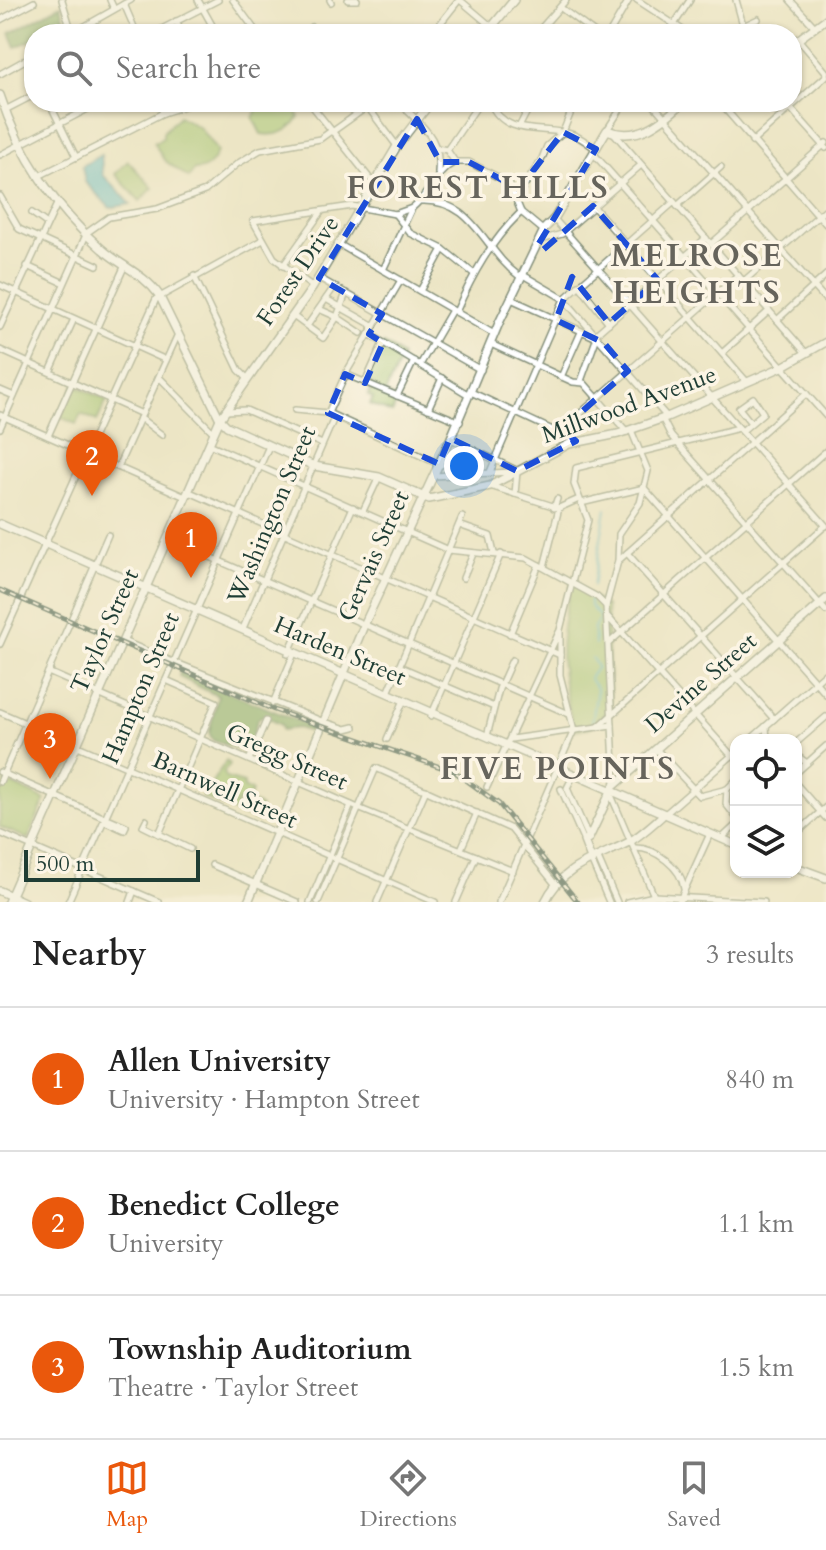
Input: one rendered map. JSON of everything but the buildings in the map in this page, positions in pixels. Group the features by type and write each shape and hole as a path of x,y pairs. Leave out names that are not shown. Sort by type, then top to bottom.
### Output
{"main road":[{"path":"494,24 514,0"},
{"path":"802,38 826,19"},
{"path":"0,95 20,145 57,204 87,235 146,279 159,295 220,419 314,466 379,477 424,498"},
{"name":"Forest Drive","path":"220,419 319,278 397,146 423,112"},
{"path":"610,131 638,132 672,112"},
{"name":"Gervais Street","path":"250,902 366,626 459,422 521,275 594,151 610,131"},
{"name":"Gervais Street","path":"481,370 502,318"},
{"name":"Millwood Avenue","path":"424,498 490,486 576,441 629,431 665,418 782,367 826,342"},
{"name":"Taylor Street","path":"6,898 32,847 220,419"},
{"name":"Gervais Street","path":"440,464 459,422"},
{"name":"Harden Street","path":"0,527 403,702"},
{"name":"Devine Street","path":"579,864 586,856 586,842 611,791 695,714 824,605"},
{"name":"Harden Street","path":"345,676 508,744"},
{"name":"Harden Street","path":"432,714 508,744 730,843"},
{"name":"Harden Street","path":"557,768 572,778 611,791"},
{"path":"545,902 555,884 579,864 632,844 663,815"},
{"path":"586,842 594,857"},
{"path":"802,869 826,878"},
{"path":"6,898 24,902"}],"street":[{"path":"62,0 69,24"},
{"path":"110,0 114,9"},
{"path":"89,24 131,0"},
{"path":"198,0 212,24"},
{"path":"170,24 218,0"},
{"path":"233,0 251,24"},
{"path":"348,0 357,0"},
{"path":"440,24 460,0 488,24"},
{"path":"546,24 566,0"},
{"path":"615,24 629,0"},
{"path":"637,0 674,24 690,0"},
{"path":"736,0 743,24"},
{"path":"790,0 815,28"},
{"path":"0,20 34,2"},
{"path":"124,4 133,24"},
{"path":"561,8 579,24"},
{"path":"746,24 758,19"},
{"path":"802,48 826,74 802,97"},
{"path":"0,74 24,61"},
{"path":"5,110 24,100"},
{"path":"54,112 76,157"},
{"path":"0,155 81,112"},
{"path":"39,176 166,112"},
{"path":"317,112 375,186"},
{"path":"0,428 2,416 14,396 76,256 87,235 104,219 170,206 205,191 243,159 260,150 323,138 356,112"},
{"path":"371,112 397,146"},
{"path":"410,112 427,127 437,148 438,174"},
{"path":"447,150 473,112"},
{"path":"497,112 519,127 578,136 826,416"},
{"path":"519,127 527,112"},
{"path":"517,196 541,161 547,146 563,132 571,112"},
{"name":"Gervais Street","path":"610,131 620,112"},
{"path":"660,112 826,300"},
{"path":"727,112 826,224"},
{"path":"752,142 786,112"},
{"path":"711,244 825,145 794,112"},
{"path":"610,131 807,354"},
{"path":"437,148 447,150 455,162"},
{"path":"313,287 283,266 253,221 352,206 395,214 421,201 438,174 455,162 469,162 490,170 509,183 517,196 521,212 543,236 565,231 641,165"},
{"path":"490,472 564,299 653,220 721,167"},
{"path":"509,183 527,180"},
{"path":"0,196 19,229 97,265"},
{"path":"421,201 435,200 463,213 504,264 564,299 665,418 677,443 824,605"},
{"path":"0,327 57,204"},
{"path":"593,206 747,382"},
{"path":"383,270 405,229 412,208"},
{"path":"744,281 826,209"},
{"path":"283,266 322,210"},
{"path":"397,397 454,311 491,245 521,212"},
{"path":"32,213 46,223"},
{"path":"395,214 405,229 443,249 473,273"},
{"path":"554,219 826,525 598,727"},
{"path":"581,381 597,336 706,238"},
{"path":"0,644 159,295 263,240"},
{"path":"340,245 494,334"},
{"path":"420,291 443,249"},
{"path":"48,436 125,265"},
{"path":"27,266 64,283"},
{"path":"462,266 470,281"},
{"path":"558,433 738,274"},
{"path":"777,320 826,275"},
{"path":"194,276 239,367 249,378"},
{"path":"319,278 481,370"},
{"name":"Washington Street","path":"328,413 345,374 401,280"},
{"path":"0,285 166,360"},
{"path":"579,285 609,323"},
{"path":"307,326 332,290"},
{"path":"293,316 323,338 337,317 346,293"},
{"path":"326,299 374,326"},
{"path":"511,299 581,332 597,336"},
{"path":"152,307 160,305 167,311"},
{"path":"319,309 361,333"},
{"path":"722,353 769,311"},
{"path":"50,372 74,318"},
{"path":"561,377 581,332"},
{"path":"118,467 178,334"},
{"path":"369,334 471,394 576,441"},
{"path":"365,383 383,343"},
{"path":"493,345 561,377 581,381 629,431 648,471 636,509 619,534 616,553 664,594 774,719"},
{"path":"0,350 111,400 141,416 162,435"},
{"path":"345,374 459,422"},
{"path":"159,377 214,433"},
{"path":"428,409 442,378"},
{"path":"0,390 14,396"},
{"path":"654,896 611,791 612,725 606,606 623,557 806,394"},
{"path":"487,787 560,630 588,520 574,484 576,468 740,430 751,423 763,411 753,398 739,408 751,423"},
{"path":"225,411 246,410 322,444"},
{"path":"295,410 328,413 440,464"},
{"path":"2,416 186,495 192,493 560,655"},
{"name":"Washington Street","path":"244,626 334,418"},
{"path":"453,440 517,471"},
{"path":"209,444 448,550 473,554 513,554 541,565 606,606"},
{"name":"Hampton Street","path":"68,902 258,465 269,446"},
{"path":"608,644 826,451"},
{"path":"435,476 517,471"},
{"path":"515,494 517,471"},
{"path":"363,511 379,477"},
{"path":"490,486 557,508 644,488"},
{"path":"644,488 826,694"},
{"path":"510,634 541,565 557,499"},
{"path":"273,703 290,653 353,507"},
{"path":"388,693 462,517"},
{"path":"432,714 474,618 498,553 490,536 459,525"},
{"path":"0,782 108,535"},
{"path":"167,538 570,714"},
{"path":"463,578 473,554"},
{"path":"606,615 730,750"},
{"path":"499,902 574,730 560,675 560,630"},
{"path":"122,641 326,723 346,729 354,727"},
{"path":"487,736 501,684 512,660"},
{"path":"399,666 494,707"},
{"name":"Gregg Street","path":"48,672 355,807 513,871"},
{"path":"757,734 826,673"},
{"path":"159,834 216,702 166,680"},
{"path":"387,739 403,702"},
{"name":"Barnwell Street","path":"0,712 435,902"},
{"path":"802,738 826,717"},
{"path":"249,760 266,721"},
{"path":"508,744 612,725"},
{"path":"766,726 767,734"},
{"path":"802,768 826,746"},
{"path":"656,749 700,796 730,786"},
{"path":"663,815 730,758"},
{"path":"802,759 807,763"},
{"path":"310,902 376,768 514,830 555,884"},
{"path":"2,773 105,819"},
{"path":"564,789 572,778"},
{"path":"550,784 564,789 586,842"},
{"path":"727,789 726,804 730,809"},
{"path":"377,902 426,790"},
{"path":"802,790 823,810 826,818"},
{"path":"318,902 355,807"},
{"path":"802,829 823,810"},
{"path":"461,849 477,813"},
{"path":"146,820 143,826 190,849"},
{"path":"721,840 730,831"},
{"path":"0,833 159,902"},
{"path":"682,896 709,836"},
{"path":"632,844 652,851 682,876 682,896"},
{"path":"456,902 476,856"},
{"path":"594,857 609,902"},
{"path":"594,857 617,902"},
{"path":"212,865 297,902"},
{"path":"318,882 325,885"},
{"path":"130,902 134,891"},
{"path":"627,902 654,896 682,896 764,902"}],"highlighted area":[{"path":"417,119 440,162 469,162 519,189 563,132 596,149 538,245 543,250 593,206 658,280 609,323 572,277 556,320 604,343 628,371 562,429 576,441 517,471 450,438 439,464 328,413 345,374 365,383 383,343 369,334 382,314 319,278"}],"green space":[{"path":"61,5 66,24 26,24"},
{"path":"24,25 24,43 16,47 10,33"},
{"path":"256,112 298,112 299,117 292,126 273,135 261,134 253,118"},
{"path":"179,116 200,128 217,151 209,165 194,170 189,178 164,160 154,143 163,138 163,132"},
{"path":"128,161 153,188 140,201 115,174"},
{"path":"384,344 402,356 385,393 398,399 392,413 370,404 373,398 368,395 373,384 366,381"},
{"path":"74,385 107,400 97,421 81,414 76,424 60,417"},
{"path":"571,583 606,606 611,709 590,728 574,730 561,656"},
{"path":"180,672 317,729 314,733 298,728 282,730 281,725 263,716 257,720 251,745 246,752 212,740 209,733 218,696 179,677"},
{"path":"226,761 230,764 224,772 226,778 244,783 244,788 252,791 248,800 261,807 258,822 249,818 254,807 240,800 235,805 248,813 246,817 202,797"},
{"path":"6,781 45,800 28,839 0,827 0,795"}],"water":[{"path":"101,155 103,175 131,204 110,208 85,182 82,166"}],"waterway":[{"path":"593,586 606,509"},
{"path":"590,600 590,606 600,617 594,628 595,645"},
{"path":"592,658 597,667 589,678 597,689 592,724"}],"railway":[{"path":"0,590 274,710 455,772 499,804 578,902"}],"place":[{"name":"Benedict College","path":"92,496"},
{"name":"Allen University","path":"191,578"},
{"name":"Township Auditorium","path":"50,779"}],"district":[{"name":"FOREST HILLS","path":"478,188"},
{"name":"MELROSE HEIGHTS","path":"697,274"},
{"name":"FIVE POINTS","path":"558,769"}]}
